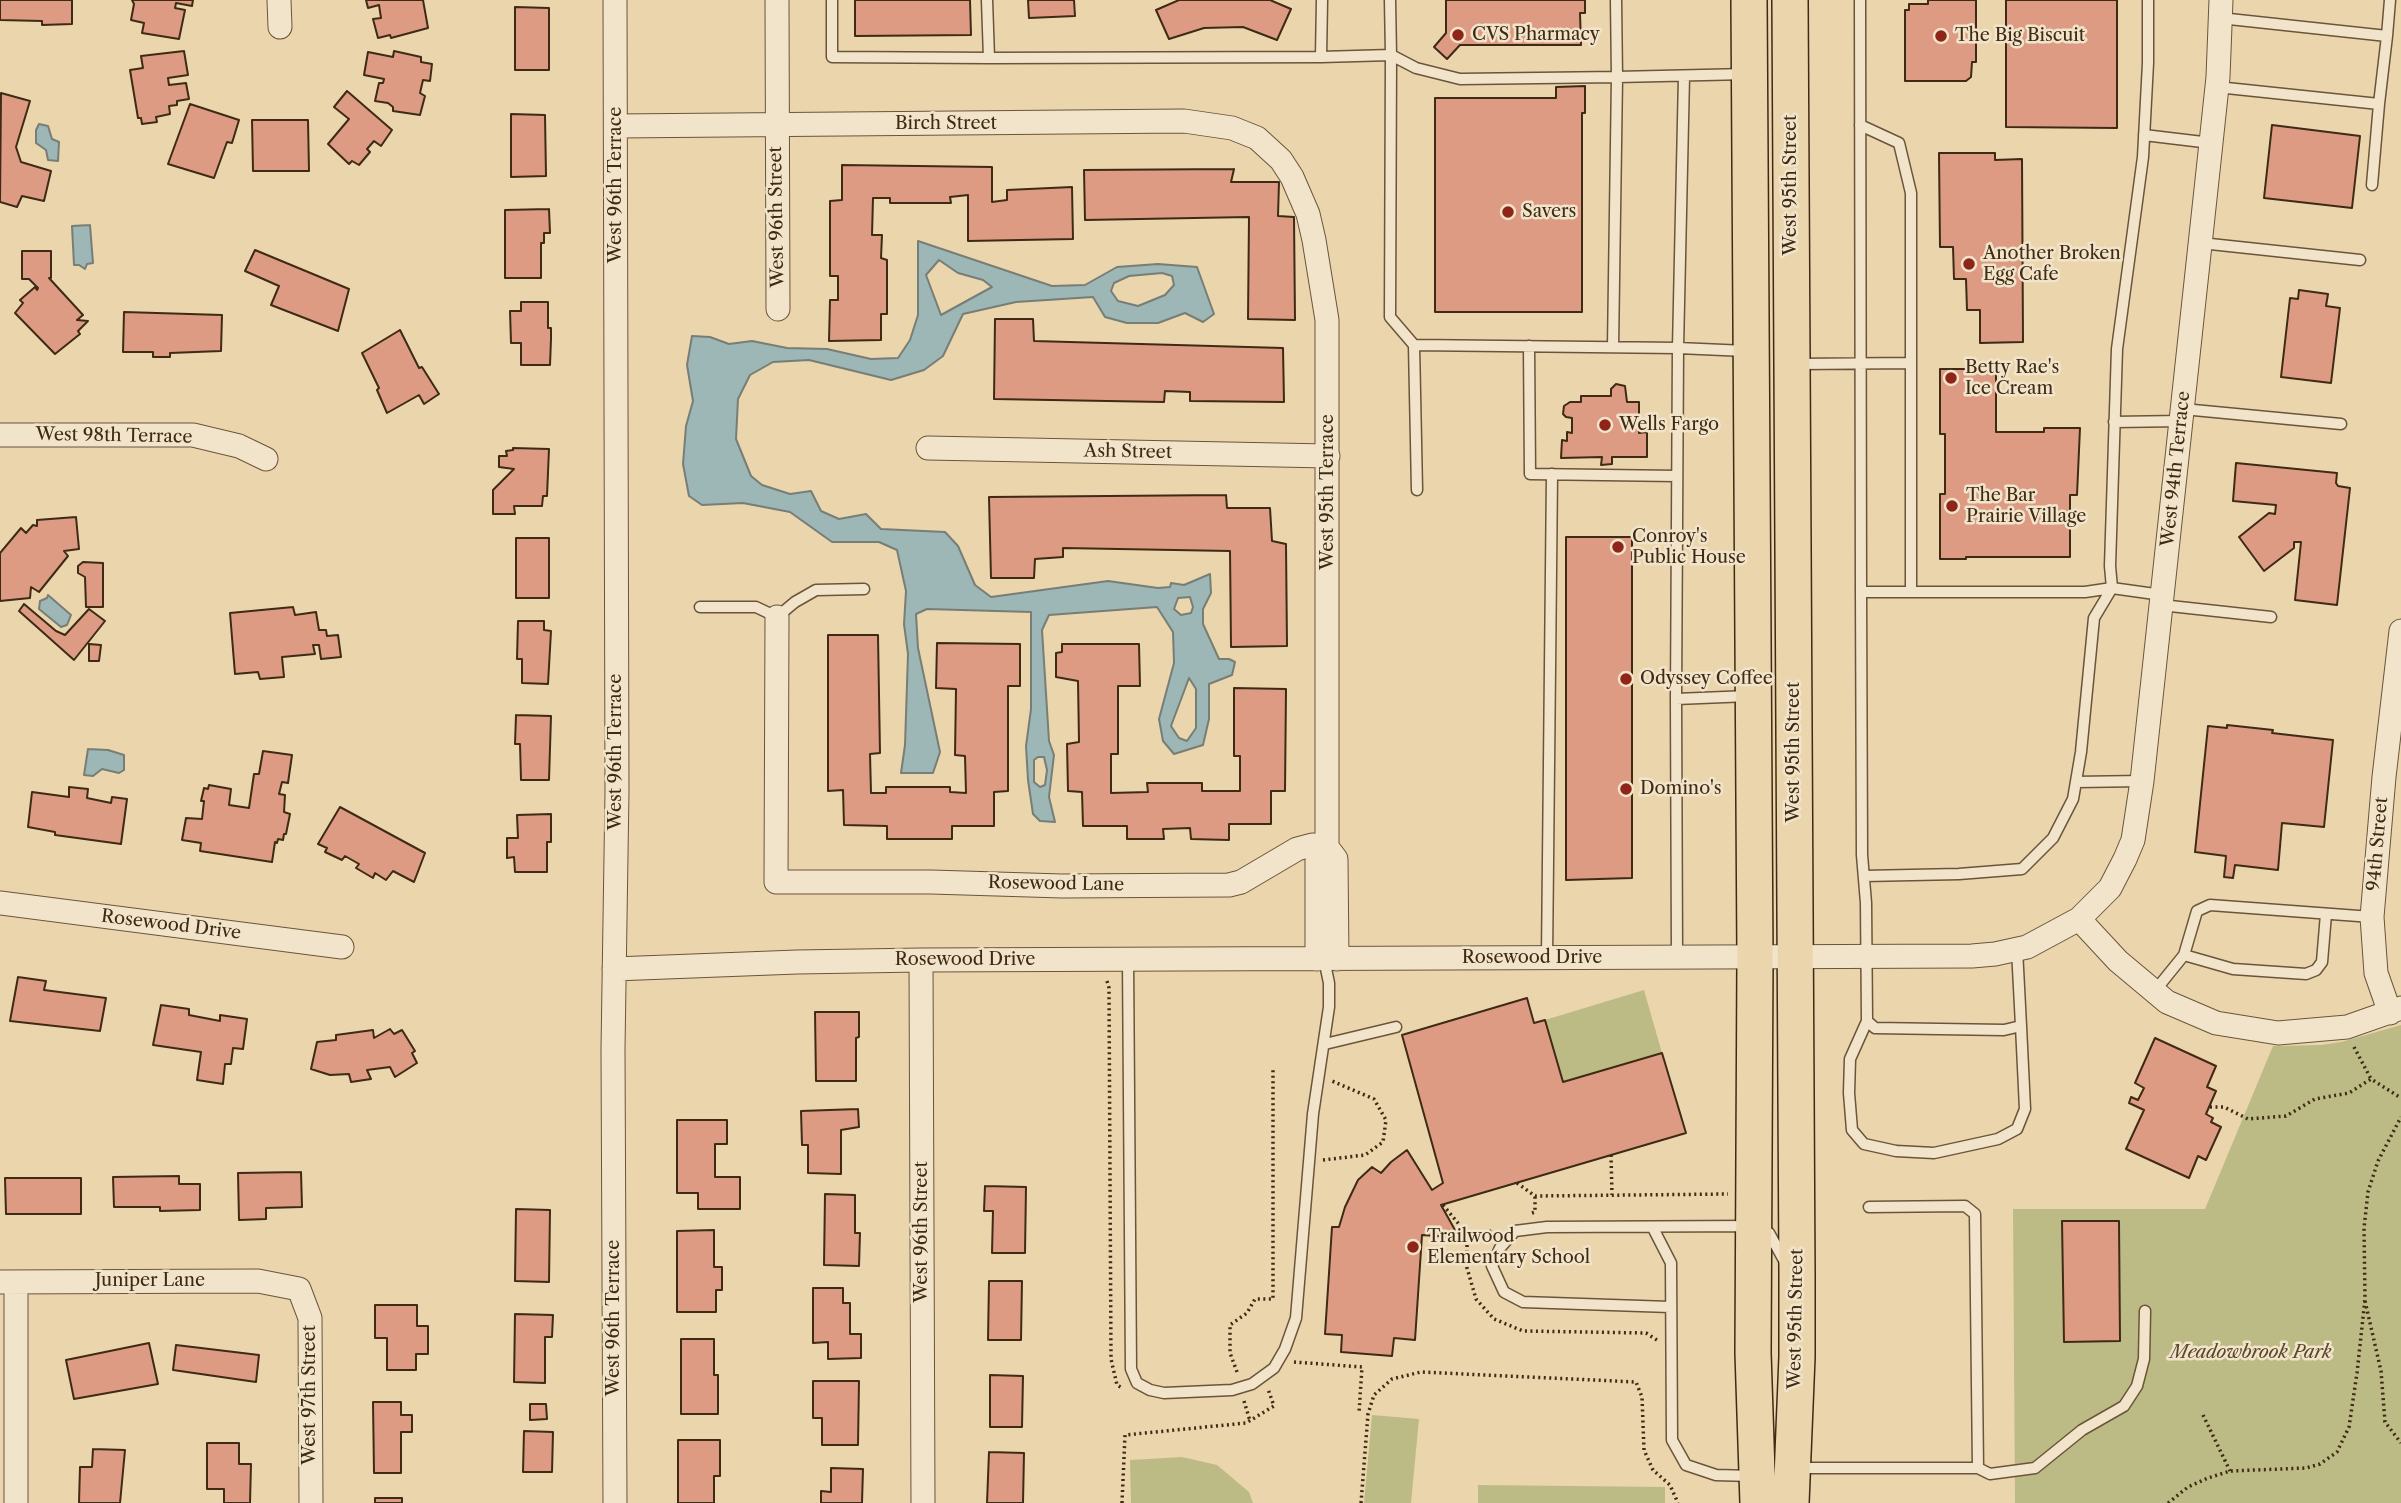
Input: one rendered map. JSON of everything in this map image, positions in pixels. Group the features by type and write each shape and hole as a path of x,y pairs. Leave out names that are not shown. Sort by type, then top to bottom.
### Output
{"main road":[{"path":"1749,0 1755,957 1753,1353 1775,1482"},
{"name":"West 95th Street","path":"1775,1482 1797,1357 1790,0"}],"street":[{"path":"279,0 280,27"},
{"name":"West 96th Terrace","path":"614,1503 614,969 617,791 615,0"},
{"path":"776,125 777,0"},
{"name":"West 94th Terrace","path":"2079,919 2110,888 2133,839 2142,781 2201,243 2217,87 2221,9"},
{"name":"Birch Street","path":"616,126 678,123 776,125 1184,121 1232,128 1257,138 1270,149"},
{"name":"West 96th Street","path":"776,125 778,309"},
{"name":"West 95th Terrace","path":"1270,149 1292,177 1308,214 1327,320 1327,847 1336,859 1326,959"},
{"name":"West 98th Terrace","path":"0,435 193,435 239,446 266,459"},
{"name":"Ash Street","path":"928,448 1328,456"},
{"name":"Rosewood Lane","path":"777,617 776,882 931,881 1062,886 1229,885 1253,876 1297,849 1312,845 1327,847"},
{"name":"94th Street","path":"2395,1010 2376,974 2372,918 2388,777 2400,631"},
{"name":"Rosewood Drive","path":"0,903 342,947"},
{"path":"2079,919 2118,961 2166,1002 2216,1023 2278,1033 2347,1027 2395,1010"},
{"name":"Rosewood Drive","path":"614,969 921,960 1972,956 2027,947 2079,919"},
{"name":"West 96th Street","path":"921,960 923,1503"},
{"name":"Juniper Lane","path":"8,1282 258,1281 299,1289"},
{"path":"8,1282 16,1503"},
{"name":"West 97th Street","path":"299,1289 310,1318 311,1503"}],"lane":[{"path":"832,0 832,57 1391,55 1416,68 1460,79 1749,74"},
{"path":"987,0 989,58"},
{"path":"1321,57 1322,0"},
{"path":"1390,0 1390,317 1414,345 1417,490"},
{"path":"1613,347 1616,0"},
{"path":"1860,0 1864,876 1871,1025 1850,1059 1849,1093 1852,1130 1864,1144 1896,1151 1934,1153 1998,1139 2017,1129 2025,1109 2017,949"},
{"path":"1864,876 1959,874 2022,869 2053,838 2073,799 2081,752 2094,618 2112,588 2110,566 2117,349 2144,135 2148,0"},
{"path":"2372,185 2390,0"},
{"path":"2221,9 2386,36"},
{"path":"1677,957 1678,348 1684,76"},
{"path":"2217,87 2379,104"},
{"path":"1860,125 1899,143 1911,193 1911,592"},
{"path":"2144,135 2211,143"},
{"path":"2201,243 2360,260"},
{"path":"1414,345 1751,351"},
{"path":"1530,346 1530,474 1677,476"},
{"path":"1792,364 1911,363"},
{"path":"2114,422 2182,415 2341,424"},
{"path":"1547,958 1552,474"},
{"path":"1861,592 2085,592 2112,588 2162,600 2271,617"},
{"path":"701,607 756,607 777,617 816,590 863,589"},
{"path":"1676,699 1754,695"},
{"path":"2076,782 2142,781"},
{"path":"2154,992 2185,955 2197,911 2210,905 2372,918"},
{"path":"2185,955 2233,969 2306,974 2316,970 2322,962 2326,915"},
{"path":"1128,960 1130,1368 1137,1383 1164,1393 1232,1390 1252,1384 1274,1368 1285,1349 1296,1318 1313,1115 1325,1044 1329,983 1326,959"},
{"path":"1871,1025 2004,1030 2021,1026"},
{"path":"1325,1044 1396,1027"},
{"path":"1868,1207 1965,1206 1975,1214 1978,1468"},
{"path":"1670,1307 1523,1302 1504,1292 1492,1266 1500,1248 1515,1231 1547,1227 1754,1226 1769,1233 1783,1260 1797,1274"},
{"path":"1653,1228 1671,1264 1672,1440 1686,1465 1716,1475 1775,1482 1978,1468 1990,1475 2035,1468 2082,1430 2124,1406 2137,1386 2144,1359 2145,1311"}],"path":[{"path":"1107,981 1111,1359 1117,1385 1128,1392"},
{"path":"1319,1161 1365,1155 1383,1142 1386,1120 1374,1099 1331,1080 1338,1041"},
{"path":"2353,1045 2371,1079 2401,1098"},
{"path":"1237,1372 1230,1353 1230,1325 1247,1313 1255,1299 1273,1299 1273,1070"},
{"path":"2210,1107 2224,1107 2248,1119 2286,1116 2315,1099 2349,1093 2371,1079"},
{"path":"2168,1503 2188,1487 2231,1471 2306,1468 2320,1464 2337,1452 2348,1427 2357,1373 2365,1299 2364,1228 2368,1192 2378,1161 2401,1117"},
{"path":"1611,1155 1612,1195"},
{"path":"1517,1183 1535,1196 1737,1194"},
{"path":"1524,1215 1535,1212 1535,1196"},
{"path":"1443,1205 1466,1234 1467,1268 1476,1299 1494,1319 1523,1331 1646,1333 1657,1340"},
{"path":"1466,1234 1489,1233 1497,1227"},
{"path":"2365,1299 2381,1371 2382,1412 2385,1422 2401,1443"},
{"path":"1289,1362 1362,1367 1359,1413"},
{"path":"1361,1503 1368,1414 1374,1395 1392,1379 1421,1372 1636,1382 1642,1396 1644,1450 1653,1469 1670,1485 1678,1503"},
{"path":"1260,1390 1266,1384"},
{"path":"1245,1395 1242,1396 1250,1421"},
{"path":"1122,1503 1125,1435 1246,1423 1274,1406 1272,1400"},
{"path":"2203,1415 2231,1471"}],"green space":[{"path":"1644,990 1662,1053 1563,1082 1545,1020"},
{"name":"Meadowbrook Park","path":"2401,1025 2401,1503 2015,1503 2013,1209 2205,1209 2273,1046 2341,1042"},
{"path":"1372,1415 1419,1419 1411,1503 1364,1503"},
{"path":"1182,1457 1217,1465 1249,1492 1253,1503 1131,1503 1130,1460"},
{"path":"1478,1485 1665,1487 1665,1503 1478,1503"}],"water":[{"path":"39,124 48,126 52,139 59,142 58,161 48,160 46,150 36,143"},
{"path":"90,225 93,263 87,264 85,269 74,265 72,226"},
{"path":"918,241 1052,286 1085,285 1117,267 1158,264 1197,267 1214,314 1203,322 1185,313 1158,323 1127,323 1105,317 1093,297 1016,302 963,314 943,356 924,370 891,380 809,360 773,362 750,375 738,399 736,439 751,476 762,485 790,494 811,491 821,511 839,519 866,514 881,529 945,532 958,546 975,585 991,597 1108,581 1158,588 1170,587 1171,583 1184,585 1210,574 1211,593 1203,609 1203,624 1219,659 1235,662 1232,675 1209,684 1209,719 1203,745 1174,754 1163,741 1159,719 1174,663 1173,632 1157,607 1049,615 1042,630 1049,741 1054,755 1049,797 1055,822 1040,821 1033,814 1028,780 1026,746 1031,709 1031,612 927,609 916,614 918,648 940,752 933,773 901,773 905,745 908,654 904,624 906,591 897,550 879,542 832,542 790,512 743,503 702,505 689,496 683,464 686,426 693,401 687,365 692,336 710,337 729,344 752,341 787,348 827,349 871,359 898,358 910,340 918,315","holes":["939,260 958,273 983,280 992,287 941,315 926,275","1162,273 1172,276 1174,285 1165,295 1138,306 1118,301 1111,291 1114,283 1129,276","1190,597 1193,607 1191,613 1181,615 1174,609 1178,598","1189,678 1196,689 1196,728 1187,741 1179,738 1171,726","1044,757 1047,770 1045,785 1040,787 1034,782 1034,760"]},
{"path":"48,595 71,615 67,625 61,627 39,609 40,601"},
{"path":"88,749 108,750 124,755 124,770 119,773 102,769 93,776 84,775"}],"building":[{"path":"0,0 72,0 72,24 42,25 42,21 0,20"},
{"path":"132,0 193,0 192,6 176,3 175,8 185,10 179,39 142,33 144,23 131,20 134,4"},
{"path":"366,0 423,0 428,28 391,38 390,35 378,38 373,19 381,18 379,5 368,8"},
{"path":"855,0 970,0 971,35 855,36"},
{"path":"1028,0 1074,0 1075,16 1029,18"},
{"path":"1179,0 1270,0 1291,9 1277,40 1243,27 1204,28 1169,39 1156,10"},
{"name":"CVS Pharmacy","path":"1446,0 1585,0 1585,13 1580,13 1581,45 1460,45 1447,59 1434,47 1446,33"},
{"name":"The Big Biscuit","path":"1928,0 1976,0 1976,62 1972,62 1971,77 1966,81 1905,81 1905,10 1909,10 1909,4 1928,4"},
{"path":"2006,0 2117,0 2117,128 2006,127"},
{"path":"515,7 549,8 549,70 515,70"},
{"path":"184,51 188,75 168,78 169,85 186,83 189,99 169,106 170,114 156,117 157,122 142,124 141,118 138,118 130,70 143,68 141,56"},
{"path":"394,51 421,57 421,62 432,64 430,81 423,80 420,93 425,96 420,115 393,111 393,107 388,103 375,101 379,83 383,83 384,79 364,75 368,52 393,57"},
{"name":"Savers","path":"1585,86 1585,113 1582,113 1582,312 1435,312 1435,98 1556,98 1556,87"},
{"path":"347,91 392,130 381,146 374,141 367,149 370,152 359,165 352,161 349,164 328,144 349,119 334,107"},
{"path":"1,93 30,101 16,147 21,162 51,171 44,201 22,196 17,207 0,202"},
{"path":"190,104 239,120 232,143 227,142 214,178 168,164"},
{"path":"511,114 545,115 546,176 511,177"},
{"path":"252,120 308,120 309,171 253,171"},
{"path":"2272,125 2360,136 2352,208 2264,198"},
{"path":"1939,153 1995,153 1995,160 2022,159 2023,342 1980,343 1980,310 1967,310 1966,279 1954,279 1953,247 1940,247"},
{"path":"842,165 992,167 992,202 1007,200 1007,190 1072,187 1073,239 968,241 968,195 950,197 951,203 890,203 890,198 873,198 872,235 882,235 881,258 887,260 887,314 881,314 881,340 829,341 830,300 838,300 838,276 830,276 830,201 842,200"},
{"path":"1234,169 1231,182 1279,182 1278,216 1294,217 1295,320 1248,319 1249,217 1085,220 1084,170"},
{"path":"549,209 550,233 544,233 544,243 541,243 541,278 505,278 505,210"},
{"path":"255,250 349,289 338,331 271,305 279,286 245,271"},
{"path":"22,251 51,251 49,278 83,315 77,320 88,321 78,331 80,334 55,354 15,313 23,303 20,300 35,287 37,290 38,288 29,279 22,279"},
{"path":"2299,290 2328,294 2326,306 2340,308 2331,383 2281,377 2290,298 2298,299"},
{"path":"521,302 548,302 548,328 551,328 550,365 521,365 521,343 511,343 510,311 521,311"},
{"path":"124,312 222,315 221,351 170,353 170,357 153,357 153,352 123,352"},
{"path":"995,319 1033,319 1034,341 1283,348 1284,402 1190,401 1190,392 1165,391 1164,402 994,399"},
{"path":"400,330 419,368 422,367 439,394 424,404 419,395 387,413 377,390 379,388 362,353"},
{"path":"1940,369 1996,369 1996,432 2044,432 2044,428 2080,428 2077,495 2070,495 2070,557 1940,559 1940,494 1945,494 1945,434 1940,434"},
{"name":"Wells Fargo","path":"1616,384 1625,386 1627,402 1639,402 1639,433 1647,432 1647,457 1612,457 1612,464 1601,465 1602,457 1561,458 1562,440 1567,441 1567,432 1572,433 1572,418 1563,414 1564,406 1570,402 1581,402 1581,396 1611,396 1611,389"},
{"path":"513,448 549,449 547,496 543,496 542,506 514,506 515,514 493,514 493,490 514,469 499,467 499,456 507,456 506,451"},
{"path":"2236,463 2337,473 2338,486 2350,488 2337,605 2295,600 2301,542 2294,542 2294,548 2264,571 2239,537 2269,513 2275,514 2276,505 2233,501"},
{"path":"1226,495 1227,508 1270,508 1272,541 1286,544 1287,646 1231,647 1230,551 1063,548 1063,557 1035,559 1034,578 991,578 989,497"},
{"path":"76,517 79,549 64,551 68,556 39,592 31,587 30,598 0,601 0,553 21,528 26,533 33,525 37,526 37,520"},
{"path":"1566,537 1632,537 1632,878 1566,880"},
{"path":"516,538 549,538 549,598 516,598"},
{"path":"83,562 103,563 103,607 86,607 85,577 78,573 78,566"},
{"path":"24,604 56,631 65,635 89,609 105,621 74,660 19,611"},
{"path":"293,607 295,615 316,612 319,630 326,630 327,636 338,635 341,657 321,659 319,645 313,645 315,654 282,657 284,677 260,679 258,672 235,674 230,613"},
{"path":"518,621 544,621 544,630 551,631 548,684 522,683 522,659 517,659"},
{"path":"828,635 878,635 880,753 870,754 871,793 886,793 886,787 950,787 950,792 966,793 965,756 955,755 956,689 936,688 937,643 1020,644 1020,686 1008,686 1008,791 994,792 994,826 952,826 952,839 887,839 887,826 844,825 843,790 828,791"},
{"path":"89,644 101,645 99,661 89,661"},
{"path":"1062,644 1139,644 1140,686 1118,686 1118,754 1111,754 1111,793 1148,792 1147,783 1202,783 1202,791 1240,791 1240,756 1234,756 1234,688 1286,689 1285,791 1271,791 1271,824 1229,824 1229,840 1191,839 1190,828 1163,829 1164,839 1127,839 1127,826 1083,826 1082,792 1068,791 1067,744 1079,742 1078,681 1056,677 1056,653 1062,652"},
{"path":"516,715 551,716 549,780 521,780 520,744 515,744"},
{"path":"2227,725 2333,740 2324,827 2282,823 2278,870 2235,865 2233,878 2224,877 2226,856 2195,852 2208,726 2227,728"},
{"path":"263,751 292,755 288,783 282,782 279,794 285,795 284,812 290,814 283,840 278,839 277,843 275,842 272,862 200,851 201,843 182,840 186,818 202,819 204,801 201,801 204,788 208,789 209,785 231,789 229,805 249,808 254,774 259,774"},
{"path":"69,787 88,789 87,798 111,803 112,797 127,799 121,844 55,835 55,832 28,827 32,792 69,797"},
{"path":"340,807 425,853 414,882 393,871 386,880 375,873 373,878 356,868 359,864 345,856 342,860 325,852 327,848 318,844"},
{"path":"551,814 547,872 515,872 514,857 507,858 507,838 518,838 517,815"},
{"path":"18,977 46,981 44,990 106,998 100,1031 10,1021"},
{"name":"Trailwood Elementary School","path":"1527,998 1534,1023 1545,1020 1563,1082 1662,1053 1686,1133 1441,1205 1455,1230 1450,1237 1422,1235 1415,1340 1394,1338 1392,1356 1341,1352 1342,1335 1325,1334 1332,1227 1339,1227 1358,1180 1372,1167 1381,1173 1407,1150 1432,1190 1443,1183 1402,1035"},
{"path":"161,1005 189,1009 189,1015 220,1021 220,1015 247,1019 243,1049 233,1048 231,1064 225,1064 223,1084 197,1080 201,1052 153,1045"},
{"path":"815,1012 859,1012 856,1081 816,1081"},
{"path":"390,1029 394,1034 402,1030 415,1051 412,1053 417,1063 395,1077 390,1067 367,1070 371,1079 351,1082 349,1074 330,1075 311,1069 317,1042 336,1040 336,1035 373,1030 374,1038"},
{"path":"2155,1038 2216,1066 2207,1087 2216,1091 2206,1114 2213,1118 2211,1122 2221,1127 2206,1160 2198,1156 2189,1178 2126,1149 2144,1110 2129,1103 2131,1097 2138,1100 2144,1088 2135,1083"},
{"path":"858,1109 859,1127 841,1130 841,1174 808,1173 808,1145 802,1145 801,1111"},
{"path":"677,1120 727,1120 727,1144 715,1144 715,1177 740,1177 740,1209 698,1209 698,1193 677,1193"},
{"path":"301,1172 302,1207 266,1208 266,1219 239,1220 238,1173"},
{"path":"179,1176 179,1184 200,1184 200,1210 160,1211 160,1207 114,1207 113,1177"},
{"path":"5,1178 81,1178 81,1214 6,1214"},
{"path":"985,1186 1026,1187 1025,1253 992,1253 993,1211 984,1211"},
{"path":"825,1194 855,1195 855,1233 860,1233 859,1266 824,1265"},
{"path":"516,1209 550,1210 549,1282 515,1281"},
{"path":"2062,1221 2119,1221 2120,1341 2064,1342"},
{"path":"714,1230 714,1267 722,1267 722,1290 716,1290 716,1312 677,1312 677,1231"},
{"path":"989,1281 1022,1281 1021,1340 988,1340"},
{"path":"813,1288 843,1288 843,1303 850,1303 850,1334 861,1334 861,1358 828,1359 828,1342 813,1343"},
{"path":"375,1305 417,1305 417,1326 428,1326 428,1354 416,1354 416,1370 387,1370 387,1338 375,1338"},
{"path":"515,1314 553,1315 552,1337 545,1337 545,1383 514,1382"},
{"path":"681,1339 714,1339 718,1414 681,1414"},
{"path":"149,1343 158,1384 74,1399 66,1360"},
{"path":"176,1345 259,1355 256,1382 173,1370"},
{"path":"990,1375 1023,1376 1022,1427 990,1427"},
{"path":"813,1381 859,1381 858,1445 822,1445 822,1418 813,1418"},
{"path":"373,1402 401,1402 401,1415 412,1415 412,1432 401,1432 401,1473 374,1473"},
{"path":"530,1404 546,1404 547,1419 530,1420"},
{"path":"524,1431 553,1432 552,1472 523,1472"},
{"path":"678,1440 720,1440 720,1476 714,1476 714,1503 678,1503"},
{"path":"207,1443 239,1443 239,1464 251,1464 250,1503 224,1503 224,1489 207,1489"},
{"path":"93,1449 125,1450 120,1503 79,1503 80,1467 92,1467"},
{"path":"989,1452 1024,1453 1023,1503 987,1503"},
{"path":"831,1468 863,1469 862,1503 821,1503 821,1491 831,1492"},
{"path":"375,1498 402,1498 402,1503 375,1503"}],"place":[{"name":"CVS Pharmacy","path":"1458,35"},
{"name":"The Big Biscuit","path":"1941,36"},
{"name":"Savers","path":"1508,212"},
{"name":"Another Broken Egg Cafe","path":"1969,264"},
{"name":"Betty Rae's Ice Cream","path":"1951,378"},
{"name":"Wells Fargo","path":"1605,425"},
{"name":"The Bar Prairie Village","path":"1952,506"},
{"name":"Conroy's Public House","path":"1618,547"},
{"name":"Odyssey Coffee","path":"1626,679"},
{"name":"Domino's","path":"1626,789"},
{"name":"Trailwood Elementary School","path":"1413,1247"}]}
